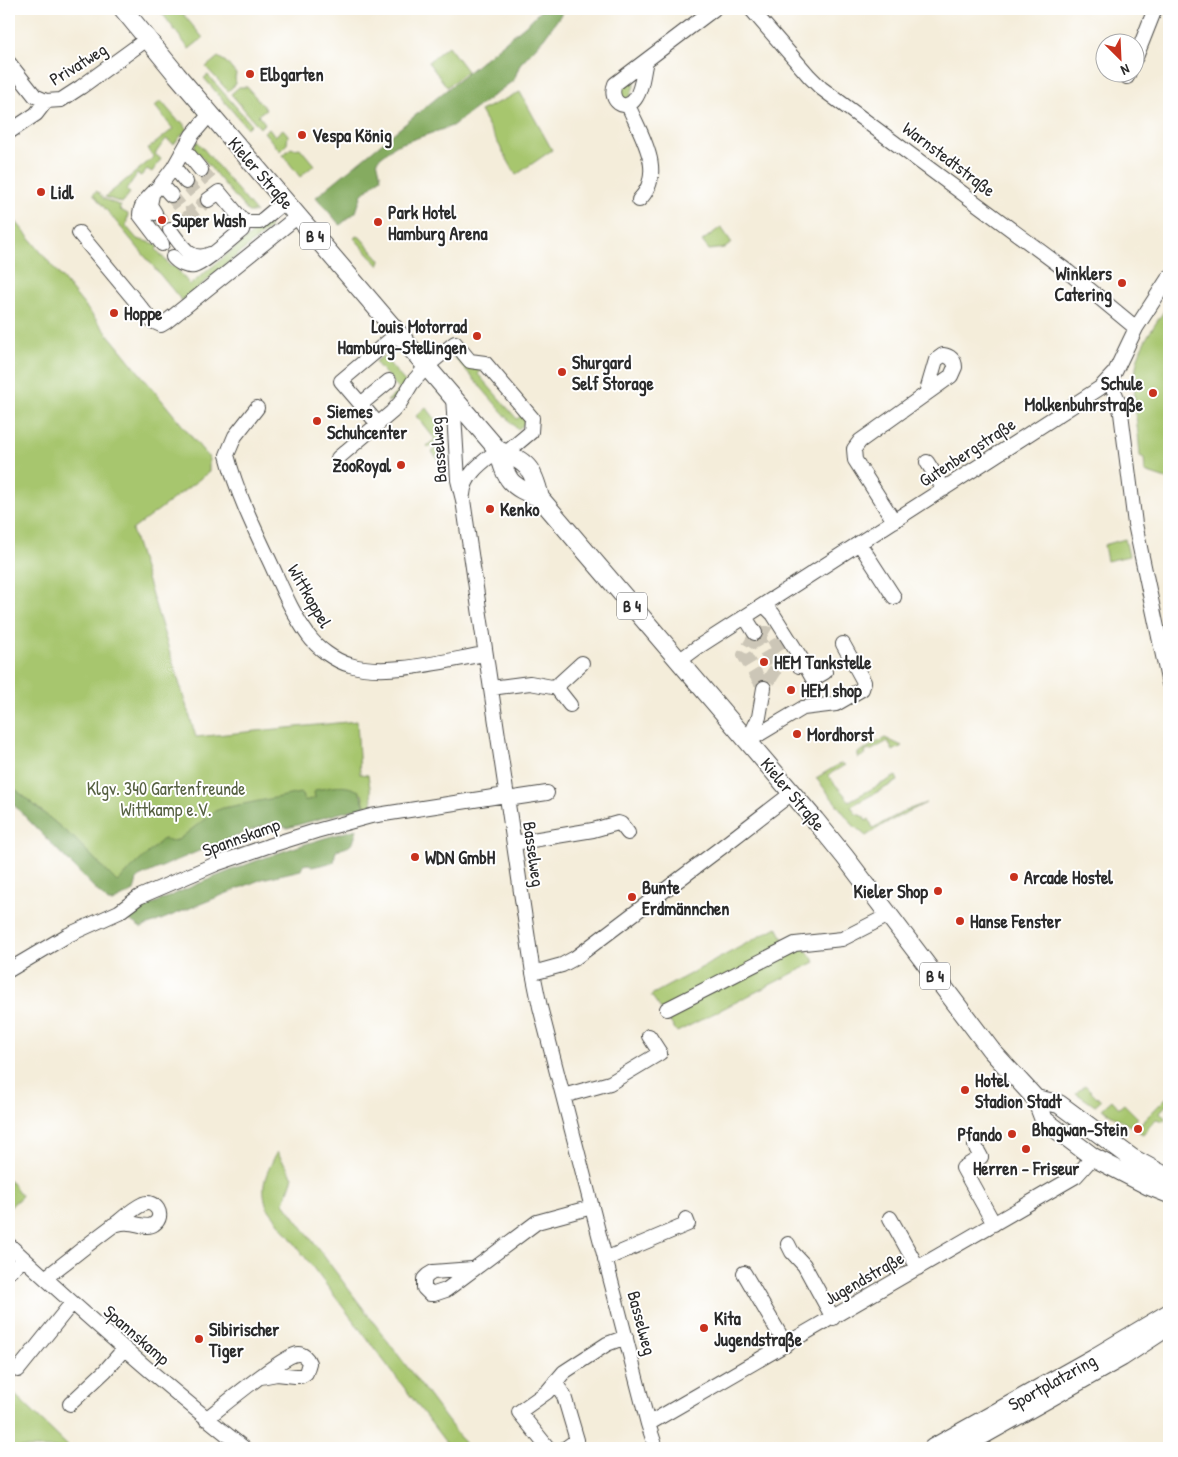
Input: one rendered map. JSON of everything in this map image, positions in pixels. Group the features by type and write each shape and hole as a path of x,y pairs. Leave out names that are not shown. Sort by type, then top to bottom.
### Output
{"main road":[{"name":"Kieler Straße","path":"123,9 210,114 453,397 502,451 505,474 518,488 540,498 792,792 845,857 991,1050 1036,1099 1044,1120 1093,1157 1149,1186 1169,1194"},
{"path":"1036,1099 1059,1104 1132,1158 1169,1178"},
{"name":"Kieler Straße","path":"1149,1186 1169,1203"},
{"name":"Sportplatzring","path":"933,1448 1097,1356 1169,1313"},
{"name":"Sportplatzring","path":"960,1448 1122,1357 1169,1327"},
{"path":"1122,1357 1169,1336"}],"street":[{"path":"646,61 638,95 628,105 620,104 614,99 612,91 615,84 714,9"},
{"name":"Warnstedtstraße","path":"752,9 815,83 1067,271 1136,328"},
{"path":"1146,32 1155,9"},
{"name":"Privatweg","path":"9,63 35,96 46,101 60,100 70,95 147,39"},
{"path":"9,132 36,114 46,101"},
{"path":"628,105 652,166 651,182 639,200"},
{"path":"162,244 140,215 140,208 174,167 192,135 210,114"},
{"path":"184,149 201,170"},
{"path":"174,167 186,182"},
{"path":"157,189 171,195"},
{"path":"155,213 150,205 157,189"},
{"path":"213,192 244,222 260,222 285,201"},
{"path":"79,233 152,322 161,325 298,216"},
{"path":"173,257 180,264 195,266 242,230 244,222"},
{"path":"170,230 189,254 196,257 205,257 213,253"},
{"name":"Gutenbergstraße","path":"679,661 764,604 1088,397 1109,379 1118,366 1136,328 1169,277"},
{"path":"378,424 342,381 398,333"},
{"name":"Basselweg","path":"427,366 455,344 470,361 485,363 532,418 531,432 468,477 464,487 463,500"},
{"path":"338,458 396,407 412,383 427,366"},
{"path":"1109,379 1121,414 1135,524 1169,684"},
{"path":"361,404 388,381"},
{"path":"894,521 855,460 854,449 860,441 926,394"},
{"name":"Basselweg","path":"453,397 458,480 463,500 533,973 605,1259 656,1448"},
{"name":"Wittkoppel","path":"257,408 236,436 227,455 233,477 250,518 287,600 308,636 333,657 350,666 369,669 403,668 486,654"},
{"path":"927,462 944,489"},
{"path":"859,543 894,598"},
{"path":"764,604 773,614 801,664 813,679 825,672"},
{"path":"745,617 755,633"},
{"path":"748,741 803,708 836,704 862,689 864,682 843,644"},
{"path":"490,688 522,683 548,687 555,686 582,664"},
{"path":"555,686 570,705"},
{"path":"748,741 759,717 764,688"},
{"path":"533,973 562,965 575,958 722,848 792,792"},
{"name":"Spannskamp","path":"9,970 68,935 119,912 139,898 216,864 268,846 370,816 547,793"},
{"path":"514,843 593,830 618,823 628,833"},
{"path":"667,1009 795,944 842,939 889,915"},
{"path":"563,1096 610,1083 660,1053 650,1036"},
{"path":"975,1146 981,1157 963,1168 994,1224"},
{"name":"Jugendstraße","path":"648,1424 1076,1176 1093,1157"},
{"path":"472,1269 537,1222 592,1208"},
{"path":"890,1218 918,1268"},
{"path":"605,1259 688,1224 686,1219"},
{"path":"45,1278 113,1225"},
{"path":"788,1244 792,1252 804,1265 833,1318"},
{"name":"Spannskamp","path":"9,1245 72,1303 206,1419 244,1448"},
{"path":"9,1272 24,1259"},
{"path":"744,1273 786,1345"},
{"path":"18,1370 72,1303"},
{"path":"548,1448 519,1412 547,1392 564,1372 607,1344 626,1337"},
{"path":"70,1404 105,1371 124,1348"},
{"path":"206,1419 261,1377"},
{"path":"555,1382 564,1396 577,1440 566,1448"}],"green space":[{"path":"159,9 179,9 203,38 189,49"},
{"path":"542,9 565,9 544,38 520,64 514,80 452,126 394,146 377,160 381,178 362,194 356,212 340,225 316,197 528,23"},
{"path":"448,46 467,71 447,87 428,62"},
{"path":"218,57 226,62 236,74 236,84 228,91 206,67"},
{"path":"208,75 251,124 247,128 204,78"},
{"path":"633,78 635,83 630,97 624,99 619,95 620,88"},
{"path":"239,87 247,87 266,109 258,115 265,123 260,128 231,94"},
{"path":"520,92 552,150 516,175 480,111"},
{"path":"161,101 179,122 181,121 187,128 186,130 174,144 166,139 155,154 161,159 152,172 147,169 141,176 137,174 126,190 130,193 122,203 105,197 154,157 148,149 173,129 155,106"},
{"path":"269,128 275,136 283,129 288,135 287,144 280,151 264,132"},
{"path":"197,141 256,212 248,212 194,148"},
{"path":"291,148 300,148 314,165 300,177 283,155"},
{"path":"97,191 104,199 121,206 119,209 128,214 126,226 137,239 156,244 158,247 156,249 171,267 174,265 190,285 259,228 267,224 270,228 182,301 93,194"},
{"name":"Klgv. 340 Gartenfreunde Wittkamp e.V.","path":"9,213 209,458 209,472 132,530 196,737 357,721 360,774 368,775 373,806 365,806 362,794 304,801 302,795 178,840 165,839 117,883 76,840 9,784"},
{"path":"721,227 732,243 725,248 709,250 702,241"},
{"path":"356,236 360,237 380,260 379,266 354,238"},
{"name":"Schule Molkenbuhrstraße","path":"1169,303 1169,480 1145,472 1144,458 1140,456 1134,388 1137,361 1141,349"},
{"path":"454,352 485,367 478,374 517,419 525,412 522,426 517,429 452,354"},
{"path":"383,356 406,383 396,398 388,402 400,390 375,362"},
{"path":"426,407 436,420 440,438 429,448 427,446 435,439 416,416"},
{"path":"441,444 446,479 440,480 438,459 432,452"},
{"path":"1125,539 1129,556 1107,561 1104,545"},
{"path":"885,738 902,746 893,751 888,741 865,752 866,754 858,758 858,753"},
{"path":"841,763 845,765 828,775 849,801 896,776 898,781 851,806 856,814 863,816 866,821 869,819 873,828 907,810 926,803 884,824 866,836 853,825 816,778"},
{"path":"9,784 76,840 117,882 162,840 178,840 215,811 223,808 300,793 304,801 315,798 314,792 316,790 338,786 359,791 365,806 287,828 273,822 205,848 139,877 134,891 112,902 108,902 9,800"},
{"path":"357,829 352,844 337,850 334,862 312,867 308,864 303,865 301,870 262,879 141,928 125,917 239,867 327,837"},
{"path":"777,927 785,942 797,937 815,962 677,1032 651,995"},
{"path":"1085,1085 1101,1101 1095,1106 1076,1093"},
{"path":"1169,1095 1169,1102 1160,1112 1165,1118 1164,1121 1156,1119 1143,1134 1136,1130 1136,1128"},
{"path":"1112,1100 1119,1108 1124,1104 1138,1118 1130,1126 1102,1109"},
{"path":"277,1152 293,1177 284,1203 468,1448 450,1448 267,1207 264,1192 265,1179"},
{"path":"9,1179 22,1196 10,1207 9,1206"},
{"path":"9,1389 70,1448 9,1448"}],"tunnel":[{"path":"201,170 213,184"},
{"path":"186,182 202,201 206,201"},
{"path":"171,195 186,214 191,213 208,200"},
{"path":"155,213 170,230"},
{"path":"755,633 776,669 764,688"},
{"path":"755,633 767,633 772,636 789,666 787,673"},
{"path":"756,635 744,655 764,688"}],"place":[{"name":"Elbgarten","path":"250,74"},
{"name":"Vespa König","path":"302,135"},
{"name":"Lidl","path":"41,192"},
{"name":"Super Wash","path":"162,220"},
{"name":"Park Hotel Hamburg Arena","path":"378,222"},
{"name":"Winklers Catering","path":"1122,283"},
{"name":"Hoppe","path":"114,313"},
{"name":"Louis Motorrad Hamburg-Stellingen","path":"477,336"},
{"name":"Shurgard Self Storage","path":"562,372"},
{"name":"Schule Molkenbuhrstraße","path":"1153,393"},
{"name":"Siemes Schuhcenter","path":"317,421"},
{"name":"ZooRoyal","path":"401,465"},
{"name":"Kenko","path":"490,509"},
{"name":"HEM Tankstelle","path":"764,662"},
{"name":"HEM shop","path":"791,690"},
{"name":"Mordhorst","path":"797,734"},
{"name":"WDN GmbH","path":"415,857"},
{"name":"Arcade Hostel","path":"1014,877"},
{"name":"Kieler Shop","path":"938,891"},
{"name":"Bunte Erdmännchen","path":"632,897"},
{"name":"Hanse Fenster","path":"960,921"},
{"name":"Hotel Stadion Stadt","path":"965,1090"},
{"name":"Bhagwan-Stein","path":"1138,1129"},
{"name":"Pfando","path":"1012,1134"},
{"name":"Herren - Friseur","path":"1026,1149"},
{"name":"Kita Jugendstraße","path":"704,1328"},
{"name":"Sibirischer Tiger","path":"199,1339"}]}
